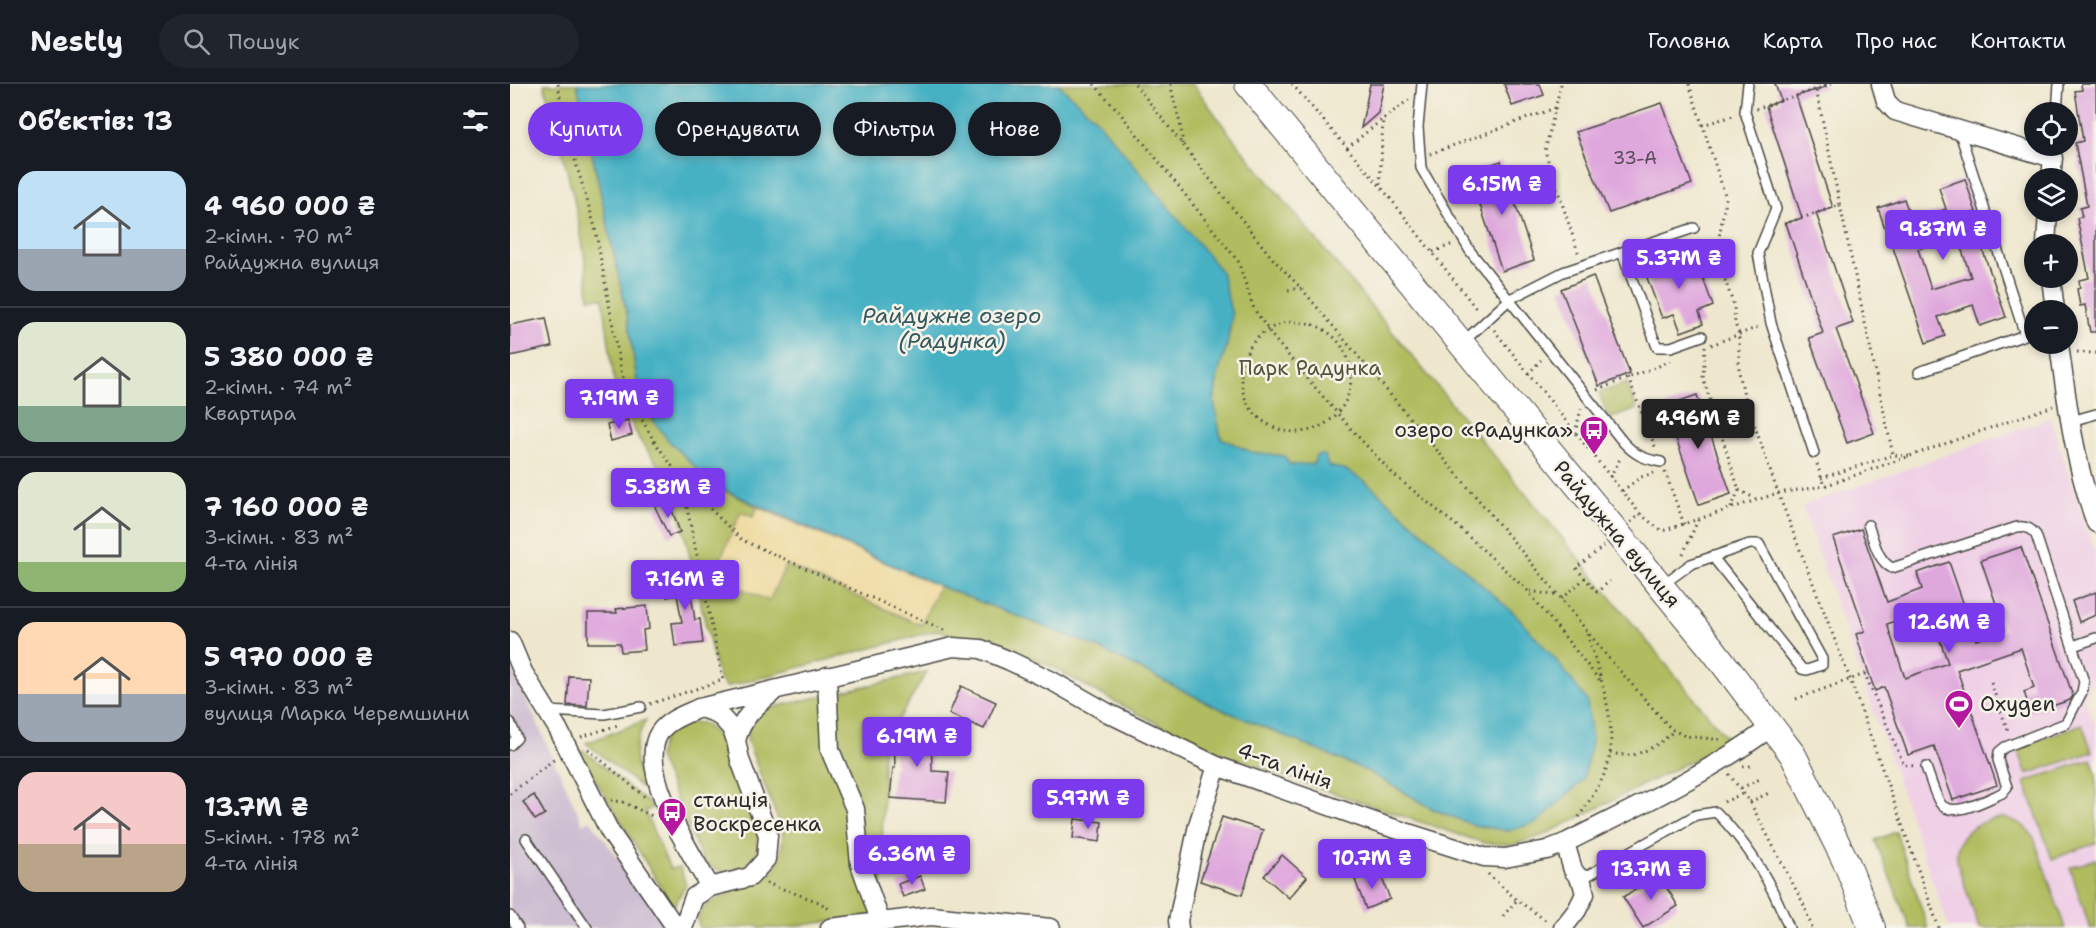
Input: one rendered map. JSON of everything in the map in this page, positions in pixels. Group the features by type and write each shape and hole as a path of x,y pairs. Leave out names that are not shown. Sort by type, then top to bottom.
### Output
{"street":[{"name":"Райдужна вулиця","path":"1248,84 1660,586 1792,755 1847,864 1872,928"},
{"path":"1881,84 1886,101 1895,111 1959,130 2024,145"},
{"path":"2060,354 2085,492 2096,523"},
{"path":"510,641 523,672 558,729 571,744 591,795 610,832 676,928"},
{"name":"4-та лінія","path":"710,887 679,834 661,790 653,757 658,736 671,720 699,708 953,647 981,649 1052,681 1108,713 1217,766 1383,825 1484,856 1505,858 1547,850 1565,843 1722,761 1771,727"},
{"path":"827,676 830,750 855,809 860,864 880,920"},
{"name":"4-та лінія","path":"736,740 741,723 753,708 776,689"},
{"path":"683,928 694,897 710,887 750,877 766,859 768,835 740,760 731,728 711,711 699,708"},
{"path":"1179,928 1178,921 1198,825 1217,766"},
{"path":"1563,928 1577,910 1585,894 1582,882 1573,870 1565,843"},
{"path":"830,928 880,920 931,916 1051,928"}],"lane":[{"path":"1748,84 1745,112 1776,209 1758,253 1771,323 1814,453"},
{"path":"2058,102 2059,84"},
{"path":"1422,87 1418,127 1420,168 1470,251 1626,445 1645,459 1662,462"},
{"path":"1919,372 2025,335 1959,130"},
{"path":"1460,345 1510,299 1563,272 1694,228"},
{"path":"1622,252 1657,347 1671,347 1702,336"},
{"path":"2071,421 2096,414"},
{"path":"1868,525 1880,556 1885,564 1892,568 2017,527 2024,526 2031,529 2036,535 2084,682 2082,692 2069,720 2001,749 1998,756 2006,789 2002,793 1961,810 1950,810 1940,804 1926,767"},
{"path":"1660,586 1691,564 1712,556 1750,544 1759,544 1822,659 1822,665 1808,670 1803,669 1712,556"},
{"path":"2073,646 2096,638"},
{"path":"547,711 604,714 641,706"},
{"path":"510,722 517,738 510,745"},
{"path":"1573,870 1587,876 1696,815 1716,812 1731,827 1759,867 1789,928"},
{"path":"526,839 587,928"},
{"path":"1585,894 1598,869"},
{"path":"510,916 518,928"}],"path":[{"path":"558,84 565,127 595,227 621,371 632,403 656,444 671,464 682,487 723,680 641,706"},
{"path":"1094,84 1120,113 1238,261 1254,309 1337,414 1394,475 1457,526 1527,590 1601,682"},
{"path":"1135,84 1272,258 1301,288 1561,598 1606,655 1673,730 1685,736 1728,741"},
{"path":"1171,84 1174,105 1182,131 1182,144"},
{"path":"1292,84 1380,186 1641,514"},
{"path":"1561,84 1545,151 1583,265"},
{"path":"1689,84 1726,198 1716,254 1734,306 1735,324 1739,334 1739,372 1744,395 1778,493 1824,486 2067,401"},
{"path":"1702,125 1832,84"},
{"path":"1347,148 1422,87"},
{"path":"1816,89 1893,455"},
{"path":"1420,158 1555,108"},
{"path":"1380,186 1383,119"},
{"path":"1768,230 1840,205"},
{"path":"1433,252 1464,239"},
{"path":"1288,290 1301,288"},
{"path":"1301,321 1318,325 1336,338 1344,348 1351,364 1352,380 1348,397 1328,423 1312,430 1296,432 1279,430 1264,422 1251,410 1243,393 1240,375 1244,358 1253,342 1268,329 1283,323 1301,321"},
{"path":"1695,351 1771,323"},
{"path":"1336,338 1340,334"},
{"path":"1702,336 1706,347 1702,378 1739,490 1757,500"},
{"path":"1528,374 1551,349"},
{"path":"1575,433 1585,394 1684,356"},
{"path":"1628,378 1662,462"},
{"path":"1611,477 1626,445"},
{"path":"1824,486 1821,478 1893,455 1912,456"},
{"path":"1622,491 1641,477 1664,470 1684,524"},
{"path":"682,487 702,501 742,540 953,634"},
{"path":"1730,509 1739,490"},
{"path":"1683,555 1698,519"},
{"path":"1586,560 1576,568 1596,592 1610,581"},
{"path":"1561,598 1585,578"},
{"path":"1527,590 1561,598"},
{"path":"1586,629 1601,682 1611,736 1611,753 1605,773 1577,821 1587,816"},
{"path":"1796,699 1865,674 1904,765 1926,767"},
{"path":"1991,683 2013,744"},
{"path":"1611,753 1631,755 1642,752 1667,738 1673,730"},
{"path":"510,794 571,744 650,801"},
{"path":"1728,772 1750,802 1803,903 1812,928"},
{"path":"1741,788 1760,779"},
{"path":"1716,812 1720,804 1744,793"},
{"path":"1750,802 1769,793"},
{"path":"591,795 623,802 659,819"},
{"path":"750,877 819,902 852,925"},
{"path":"1503,916 1517,900"}],"shaded area":[{"path":"2050,418 2096,555 2096,671 2085,698 2096,728 2096,928 1949,928 1802,506"},
{"path":"510,663 583,824 590,820 670,928 510,928"}],"green space":[{"name":"Парк Радунка","path":"544,84 577,84 581,102 549,102"},
{"name":"Парк Радунка","path":"1058,84 1193,84 1231,136 1726,737 1710,751 1544,835 1513,845 1484,843 1202,747 1047,664 939,630 726,687 718,677 673,485 639,439 615,388 603,298 589,298 583,244 563,156 593,156 628,319 637,381 713,485 758,507 753,517 741,512 786,565 921,625 939,586 1092,645 1214,706 1367,771 1435,810 1538,822 1583,780 1592,741 1515,615 1365,481 1329,467 1290,465 1284,456 1251,452 1221,438 1214,402 1232,315 1148,183 1096,119"},
{"path":"1627,383 1637,409 1609,419 1599,393"},
{"path":"927,672 883,745 882,914 782,928 759,928 758,925 740,928 699,928 698,917 703,908 772,873 781,854 783,833 747,740 750,725 766,709"},
{"path":"646,720 637,740 635,756 647,792 586,743"},
{"path":"681,723 703,723 718,736 759,837 756,857 742,870 722,872 704,864 658,757 664,737"},
{"path":"2082,724 2092,752 2027,774 2017,747"},
{"path":"583,750 653,807 645,812 670,869 680,867 686,885 673,907 579,753"},
{"path":"2091,759 2096,773 2096,843 2052,859 2025,782"},
{"path":"2004,818 2022,825 2034,838 2065,928 1979,928 1958,865 1957,850 1964,835 1978,824"},
{"path":"1896,832 1928,928 1910,928 1875,840"},
{"path":"2096,859 2096,928 2090,928 2070,868"}],"sand":[{"path":"758,507 939,586 921,625 786,565 769,601 713,576 741,512 753,517"}],"water":[{"name":"Райдужне озеро (Радунка)","path":"577,84 1058,84 1096,119 1221,271 1232,315 1214,402 1221,438 1251,452 1284,456 1290,465 1313,464 1317,455 1325,455 1328,466 1344,469 1365,481 1516,615 1556,660 1587,700 1592,741 1583,780 1538,822 1508,831 1473,825 1435,810 1367,771 1214,706 1092,645 939,586 713,485 667,439 652,418 637,381 628,319 593,156 643,156 643,102 581,102"}],"building":[{"path":"1370,84 1384,84 1378,113 1361,128"},
{"path":"1504,84 1540,84 1544,95 1512,106"},
{"path":"1775,84 1826,84 1826,87 1796,96 1833,208 1816,213 1853,323 1836,329 1874,433 1847,443 1809,338 1823,333 1786,223 1802,218 1766,106 1781,101"},
{"path":"2081,84 2096,84 2096,332 2090,332 2085,305 2080,306 2077,289 2080,288 2079,280 2089,278 2078,222 2078,218 2082,217 2080,208 2087,206 2077,156 2078,142 2083,141 2075,91 2082,90"},
{"path":"1662,103 1692,184 1609,213 1576,132"},
{"path":"1501,161 1534,260 1502,271 1469,172"},
{"path":"1965,179 1976,212 1970,214 2006,317 1980,326 1973,305 1938,317 1945,336 1926,343 1878,208 1904,199 1912,221 1946,209 1939,188","holes":["1957,236 1971,277 1931,289 1918,249"]},
{"path":"1694,253 1713,306 1699,312 1703,324 1681,332 1674,314 1662,318 1643,267"},
{"path":"1593,276 1630,374 1599,386 1561,289"},
{"path":"546,318 552,347 510,356 510,325"},
{"path":"1697,395 1731,494 1699,505 1665,406"},
{"path":"628,420 632,435 611,441 607,425"},
{"path":"669,502 680,532 669,536 655,507"},
{"path":"1861,529 1887,602 1922,589 1917,573 1949,562 1976,640 2005,630 1981,560 2021,547 2073,696 2070,700 2031,713 2024,692 2034,688 2021,648 1957,670 1997,785 1953,800 1934,746 1908,755 1884,687 1875,691 1856,634 1865,631 1833,538","holes":["1929,609 1948,663 1905,678 1887,624"]},
{"path":"692,575 695,594 691,594 695,620 700,619 703,643 675,646 672,623 682,622 677,595 667,597 665,579"},
{"path":"2096,592 2096,615 2079,622 2072,601"},
{"path":"647,606 649,629 643,630 645,650 621,652 620,643 588,643 588,613 617,613 616,609"},
{"path":"569,676 589,677 587,706 567,705"},
{"path":"961,686 996,702 984,729 949,714"},
{"path":"931,729 932,771 949,772 946,802 890,798 893,768 895,768 894,730"},
{"path":"534,795 545,814 535,820 523,802"},
{"path":"1222,817 1263,830 1242,895 1200,881"},
{"path":"1075,819 1102,822 1100,842 1073,838"},
{"path":"1282,855 1307,877 1289,898 1264,876"},
{"path":"1379,870 1390,899 1366,909 1355,880"},
{"path":"1659,875 1678,906 1643,928 1623,897"},
{"path":"920,876 925,889 903,897 898,884"}],"place":[{"name":"озеро «Радунка»","path":"1594,456"},
{"name":"Oxygen","path":"1959,730"},
{"name":"станція Воскресенка","path":"672,838"}]}
